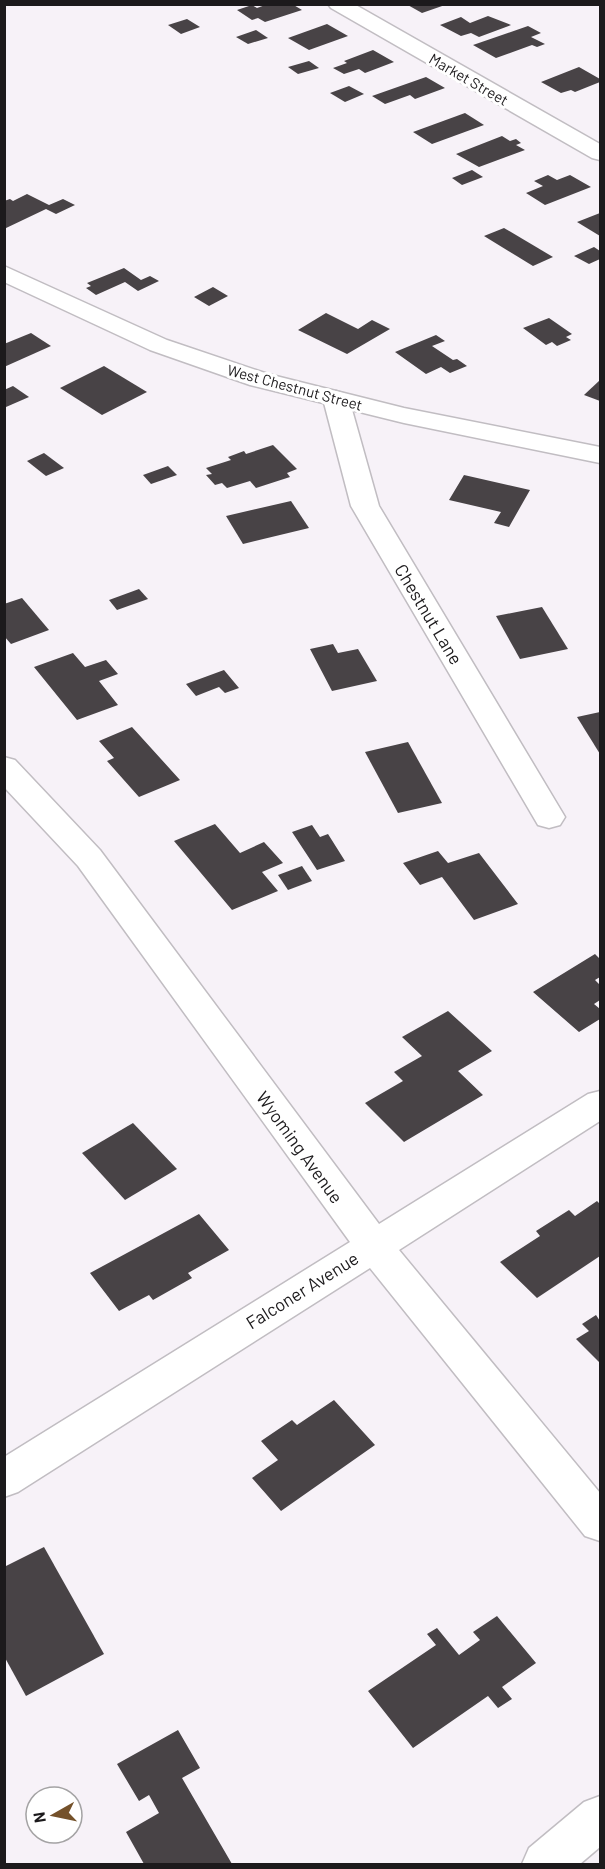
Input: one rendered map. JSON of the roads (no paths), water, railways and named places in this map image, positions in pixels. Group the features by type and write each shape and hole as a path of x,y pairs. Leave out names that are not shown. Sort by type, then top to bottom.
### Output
{"street":[{"name":"Market Street","path":"338,4 600,153"},
{"name":"West Chestnut Street","path":"4,273 153,343 212,365 336,399 600,455"},
{"name":"Chestnut Lane","path":"336,399 365,506 549,817"},
{"name":"Wyoming Avenue","path":"4,767 89,858 373,1245 600,1523"},
{"name":"Falconer Avenue","path":"4,1479 600,1104"},
{"path":"545,1864 600,1818"}]}
